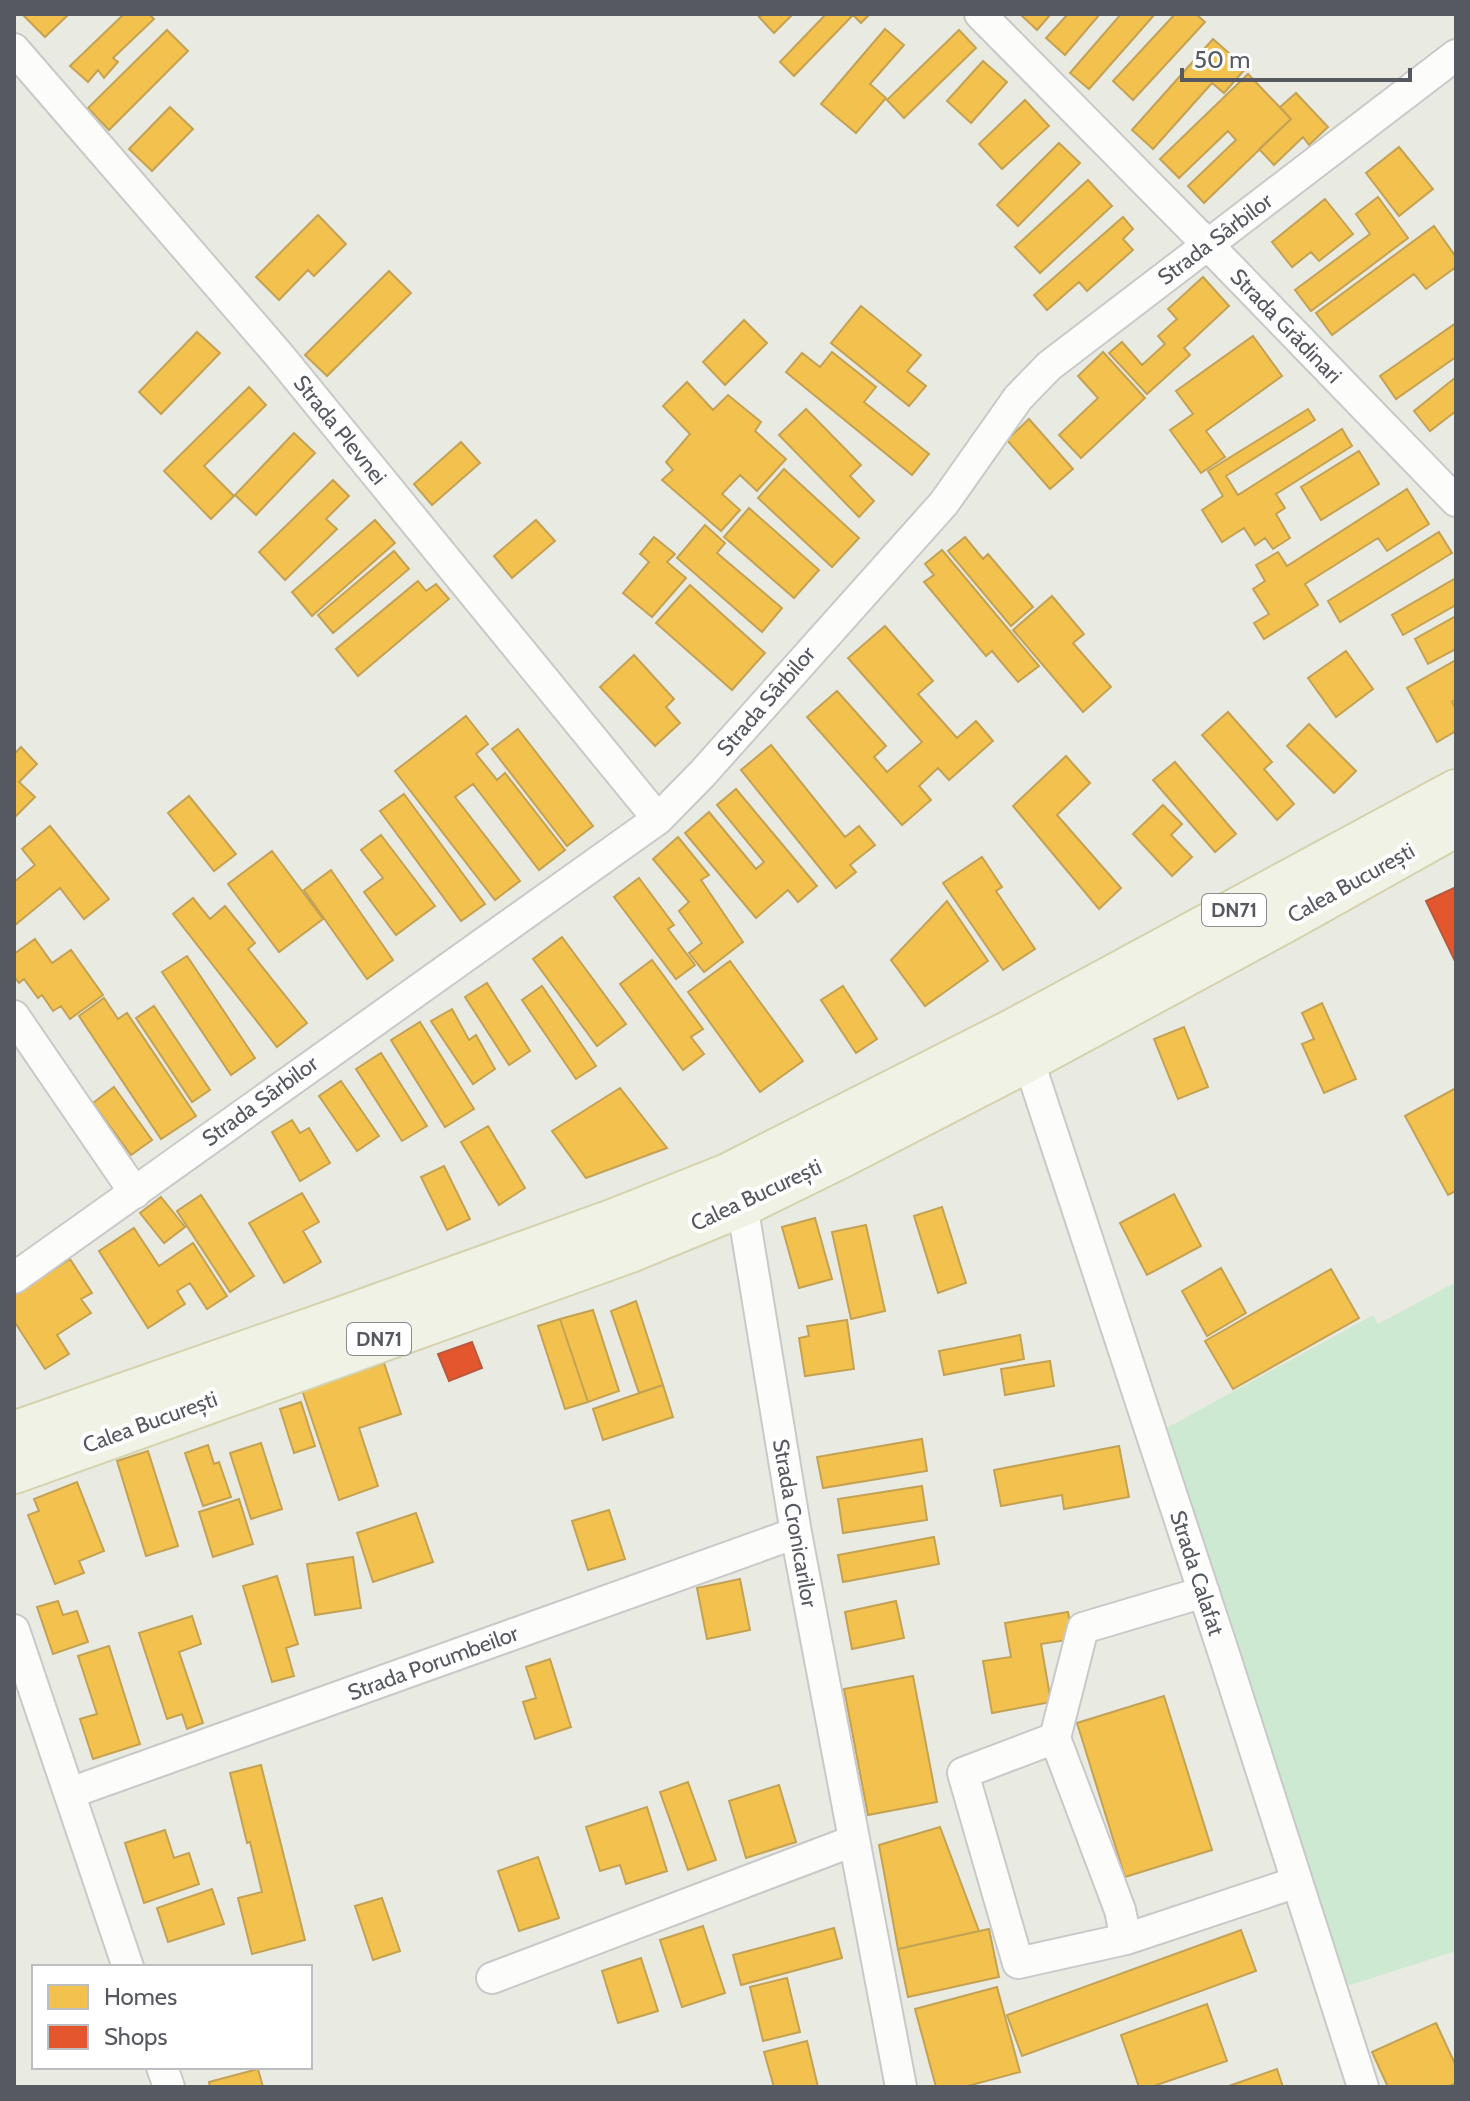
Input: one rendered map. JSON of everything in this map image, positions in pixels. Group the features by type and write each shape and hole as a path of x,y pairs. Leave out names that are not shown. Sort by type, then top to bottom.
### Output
{"main road":[{"name":"Calea București","path":"14,1434 615,1221 735,1190 840,1156 1021,1045 1456,792"},
{"name":"Calea București","path":"1021,1045 1294,915 1456,824"},
{"name":"Calea București","path":"14,1471 630,1250 735,1190"}],"street":[{"name":"Strada Grădinari","path":"980,14 1456,501"},
{"name":"Strada Plevnei","path":"14,49 278,354 658,819"},
{"name":"Strada Sârbilor","path":"14,1278 658,819 703,773 944,503 1018,398 1049,366 1456,55"},
{"path":"14,1016 135,1193"},
{"name":"Strada Calafat","path":"1021,1045 1204,1592 1363,2087"},
{"name":"Strada Cronicarilor","path":"735,1190 796,1533 901,2087"},
{"name":"Strada Porumbeilor","path":"70,1793 796,1533"},
{"path":"1126,1939 1120,1910 1055,1738 1083,1628 1204,1592"},
{"path":"14,1630 127,1965"},
{"path":"1055,1738 963,1773 1018,1963 1126,1939 1297,1882"},
{"path":"492,1978 853,1841"}],"green space":[{"path":"1456,1282 1456,1951 1347,1986 1165,1429 1373,1315 1378,1324"}],"building: Homes":[{"path":"25,14 69,14 45,37"},
{"path":"124,14 149,14 154,19 113,58 118,62 104,78 98,70 88,82 70,66"},
{"path":"763,14 793,14 774,33 759,17"},
{"path":"826,14 870,14 861,23 853,15 794,76 780,62"},
{"path":"1020,14 1051,14 1037,30"},
{"path":"1068,14 1100,14 1065,55 1046,38"},
{"path":"1121,14 1155,14 1089,89 1070,73"},
{"path":"1175,14 1196,14 1205,22 1133,100 1113,81"},
{"path":"885,29 904,45 870,84 886,98 856,133 821,104"},
{"path":"167,30 188,51 109,130 88,108"},
{"path":"959,30 976,48 904,118 887,100"},
{"path":"1213,39 1246,68 1224,93 1212,83 1153,149 1132,130"},
{"path":"983,61 1007,82 971,123 947,101"},
{"path":"1248,74 1291,119 1204,203 1188,186 1236,140 1228,131 1179,178 1160,159"},
{"path":"1296,93 1328,127 1309,145 1303,137 1274,165 1259,149 1291,119 1280,107"},
{"path":"1025,100 1049,126 1002,169 979,144"},
{"path":"170,107 193,129 152,171 129,149"},
{"path":"1059,143 1080,163 1018,226 997,205"},
{"path":"1399,147 1433,189 1399,216 1366,173"},
{"path":"1088,180 1112,206 1040,273 1015,247"},
{"path":"1378,197 1408,238 1311,311 1295,290 1370,234 1356,214"},
{"path":"1325,199 1353,234 1319,261 1311,252 1292,267 1272,242"},
{"path":"318,215 346,244 314,276 308,270 279,300 256,277"},
{"path":"1123,217 1133,229 1123,239 1133,250 1087,291 1079,282 1047,310 1034,295"},
{"path":"1434,226 1456,257 1456,267 1426,289 1414,274 1332,335 1316,313"},
{"path":"389,271 411,293 327,376 305,355"},
{"path":"1203,277 1229,306 1184,348 1190,355 1147,394 1109,353 1122,342 1142,365 1165,344 1158,336 1177,319 1168,309"},
{"path":"861,306 921,355 907,371 926,386 909,406 831,343"},
{"path":"744,320 767,343 725,385 703,362"},
{"path":"1456,323 1456,357 1396,399 1380,376"},
{"path":"197,332 220,353 161,414 139,392"},
{"path":"1253,336 1282,376 1206,431 1225,457 1201,473 1170,430 1193,414 1176,391"},
{"path":"832,352 876,387 864,402 929,454 912,475 786,372 802,353 820,367"},
{"path":"1103,352 1145,398 1081,458 1059,435 1098,398 1078,376"},
{"path":"1456,377 1456,411 1430,431 1414,411"},
{"path":"687,382 713,410 728,395 761,422 755,431 786,459 757,491 740,475 722,494 740,510 721,531 662,480 673,470 666,462 690,434 663,406"},
{"path":"249,387 266,405 204,466 234,496 211,519 164,471"},
{"path":"806,409 861,465 850,476 874,501 859,517 779,435"},
{"path":"1308,409 1315,420 1226,476 1238,495 1342,429 1352,446 1276,494 1285,508 1276,514 1290,538 1273,549 1265,538 1255,545 1244,528 1222,542 1202,510 1223,496 1208,471"},
{"path":"1029,419 1073,469 1050,489 1007,440"},
{"path":"294,433 315,453 256,515 235,495"},
{"path":"461,442 480,463 432,505 414,484"},
{"path":"1359,451 1379,484 1321,520 1301,487"},
{"path":"784,469 859,538 832,567 758,498"},
{"path":"333,480 349,496 326,519 337,529 285,580 259,552"},
{"path":"1407,489 1429,524 1387,551 1378,538 1305,584 1318,605 1264,639 1254,623 1269,614 1253,589 1265,581 1256,565 1278,552 1287,566"},
{"path":"749,508 819,570 794,598 724,537"},
{"path":"375,520 395,543 312,616 292,592"},
{"path":"536,520 555,541 512,578 494,556"},
{"path":"705,525 725,543 717,553 782,608 762,632 677,558"},
{"path":"1439,532 1452,553 1340,622 1328,601"},
{"path":"654,537 675,554 667,562 686,578 652,617 623,593 649,562 640,554"},
{"path":"965,537 983,559 988,554 1033,607 1011,626 948,551"},
{"path":"942,550 1039,666 1018,682 992,651 986,656 924,582 934,575 925,564"},
{"path":"394,551 409,569 333,633 318,615"},
{"path":"1456,578 1456,605 1403,635 1392,615"},
{"path":"418,581 426,591 436,584 449,599 358,676 336,649"},
{"path":"690,585 765,653 732,690 656,623"},
{"path":"1052,596 1084,634 1073,643 1111,687 1083,712 1013,630"},
{"path":"1456,616 1456,649 1428,664 1415,639"},
{"path":"885,626 933,681 918,694 957,738 976,721 993,741 949,780 938,768 919,786 931,800 902,825 807,717 837,691 886,746 874,757 887,772 922,742 848,658"},
{"path":"1346,651 1373,689 1336,717 1308,678"},
{"path":"634,655 674,699 666,707 680,723 655,746 600,687"},
{"path":"1456,660 1456,699 1452,702 1456,709 1456,731 1437,742 1407,688"},
{"path":"1228,712 1272,762 1264,769 1294,804 1277,820 1202,735"},
{"path":"466,716 488,744 476,754 497,780 505,773 565,850 539,870 473,784 455,797 520,881 495,900 395,771"},
{"path":"1309,724 1356,771 1334,793 1287,746"},
{"path":"518,729 593,826 567,846 492,749"},
{"path":"771,745 845,837 859,826 875,845 850,865 856,872 836,888 741,770"},
{"path":"21,747 37,764 19,782 35,797 14,818 14,754"},
{"path":"1066,756 1090,783 1057,815 1121,888 1099,909 1013,806"},
{"path":"1175,762 1236,834 1215,852 1153,780"},
{"path":"736,789 817,886 798,902 788,890 756,918 685,833 709,812 756,869 764,862 717,805"},
{"path":"404,794 485,904 461,921 380,811"},
{"path":"189,796 236,854 214,871 168,813"},
{"path":"1163,805 1182,824 1171,835 1192,857 1172,876 1133,834"},
{"path":"50,826 109,899 84,919 60,888 14,926 14,882 35,865 22,849"},
{"path":"381,835 435,906 396,935 364,892 383,878 361,850"},
{"path":"678,837 709,875 701,880 743,942 704,972 689,953 702,943 679,911 689,902 653,859"},
{"path":"272,851 323,919 279,952 228,884"},
{"path":"982,857 1002,887 996,891 1035,949 1003,970 943,883"},
{"path":"331,870 393,960 367,979 304,890"},
{"path":"639,878 674,925 668,929 695,965 676,979 614,897"},
{"path":"193,898 210,919 225,906 255,943 248,949 307,1023 277,1047 173,914"},
{"path":"947,901 988,961 925,1006 891,960"},
{"path":"562,937 626,1024 597,1046 533,959"},
{"path":"35,939 52,963 71,950 103,995 70,1019 61,1006 53,1011 42,995 38,998 24,979 19,983 14,976 14,954"},
{"path":"187,956 255,1058 231,1075 162,972"},
{"path":"652,960 703,1029 691,1037 704,1054 683,1070 620,984"},
{"path":"730,961 803,1061 760,1092 688,992"},
{"path":"487,983 530,1051 509,1065 465,997"},
{"path":"542,986 596,1066 576,1079 522,1000"},
{"path":"843,986 877,1039 856,1053 821,1000"},
{"path":"104,998 118,1019 127,1013 196,1116 161,1139 79,1016"},
{"path":"1322,1003 1356,1079 1324,1093 1302,1044 1314,1039 1302,1013"},
{"path":"154,1006 210,1090 192,1102 136,1018"},
{"path":"452,1009 469,1040 476,1035 495,1069 473,1084 431,1021"},
{"path":"420,1022 474,1109 445,1127 391,1040"},
{"path":"1184,1027 1208,1087 1178,1099 1154,1039"},
{"path":"381,1053 427,1126 402,1141 356,1069"},
{"path":"341,1081 379,1136 357,1151 319,1096"},
{"path":"114,1087 152,1140 131,1155 93,1103"},
{"path":"620,1088 667,1148 586,1178 552,1131"},
{"path":"1456,1088 1456,1191 1448,1195 1405,1116"},
{"path":"292,1120 300,1133 309,1128 330,1163 300,1181 272,1132"},
{"path":"488,1126 525,1188 499,1205 461,1142"},
{"path":"444,1166 470,1219 447,1230 421,1177"},
{"path":"302,1193 319,1222 303,1231 321,1262 284,1283 249,1223"},
{"path":"1174,1194 1201,1246 1147,1275 1120,1223"},
{"path":"201,1195 254,1276 230,1292 177,1211"},
{"path":"161,1197 185,1227 164,1243 140,1213"},
{"path":"942,1207 966,1283 938,1293 914,1216"},
{"path":"815,1218 832,1279 799,1288 782,1227"},
{"path":"866,1225 885,1311 851,1319 832,1232"},
{"path":"134,1228 159,1266 193,1243 227,1296 207,1309 190,1283 177,1291 185,1304 148,1328 99,1251"},
{"path":"70,1259 92,1293 81,1299 91,1313 57,1335 69,1354 45,1369 14,1321 14,1295"},
{"path":"1221,1268 1246,1313 1207,1336 1182,1291"},
{"path":"1331,1269 1359,1318 1233,1389 1205,1341"},
{"path":"636,1301 663,1385 639,1393 611,1311"},
{"path":"593,1310 619,1391 588,1402 560,1319"},
{"path":"560,1319 588,1402 565,1409 538,1326"},
{"path":"847,1320 854,1369 805,1376 799,1338 809,1336 807,1326"},
{"path":"1020,1335 1024,1359 944,1375 939,1351"},
{"path":"1050,1361 1054,1386 1005,1395 1001,1369"},
{"path":"384,1363 401,1414 359,1428 378,1486 339,1500 302,1390"},
{"path":"663,1385 673,1417 603,1440 593,1409"},
{"path":"301,1402 315,1446 294,1453 280,1409"},
{"path":"922,1439 927,1471 823,1488 817,1457"},
{"path":"261,1443 282,1509 251,1519 230,1453"},
{"path":"208,1445 214,1464 219,1462 231,1497 203,1506 185,1453"},
{"path":"1119,1446 1129,1497 1064,1509 1062,1495 1001,1506 994,1470"},
{"path":"148,1451 178,1546 146,1556 117,1461"},
{"path":"77,1482 104,1551 79,1561 84,1573 55,1584 28,1515 39,1511 34,1499"},
{"path":"922,1486 927,1520 843,1533 838,1499"},
{"path":"239,1499 253,1544 213,1557 199,1512"},
{"path":"609,1510 625,1559 588,1570 572,1521"},
{"path":"416,1513 433,1562 373,1582 357,1533"},
{"path":"934,1537 939,1564 843,1582 838,1555"},
{"path":"353,1557 361,1608 315,1615 307,1564"},
{"path":"277,1576 298,1644 286,1648 294,1676 272,1682 243,1586"},
{"path":"740,1579 750,1630 707,1639 697,1588"},
{"path":"58,1601 63,1615 77,1611 88,1642 53,1654 37,1607"},
{"path":"896,1601 904,1638 852,1649 845,1612"},
{"path":"1068,1612 1073,1639 1041,1644 1051,1702 992,1713 983,1661 1011,1657 1005,1623"},
{"path":"192,1616 201,1644 179,1652 203,1723 187,1729 182,1714 167,1719 139,1633"},
{"path":"109,1646 140,1744 93,1759 80,1719 97,1714 78,1656"},
{"path":"550,1659 571,1727 535,1739 523,1702 536,1698 526,1667"},
{"path":"913,1676 937,1802 868,1815 844,1689"},
{"path":"1164,1696 1212,1850 1125,1877 1077,1723"},
{"path":"261,1765 305,1940 252,1954 238,1898 262,1892 230,1773"},
{"path":"688,1782 716,1860 688,1870 660,1792"},
{"path":"779,1785 796,1842 746,1858 729,1801"},
{"path":"647,1807 667,1871 626,1884 620,1865 600,1871 586,1827"},
{"path":"940,1827 979,1931 898,1949 879,1845"},
{"path":"165,1830 174,1858 189,1853 199,1884 144,1903 125,1843"},
{"path":"538,1857 559,1918 519,1931 498,1871"},
{"path":"212,1889 224,1924 168,1942 157,1908"},
{"path":"382,1898 400,1951 373,1960 355,1906"},
{"path":"703,1926 725,1993 682,2007 660,1940"},
{"path":"834,1928 842,1958 741,1985 733,1955"},
{"path":"989,1929 999,1977 908,1997 898,1949"},
{"path":"1241,1930 1256,1971 1022,2056 1007,2015"},
{"path":"641,1958 658,2011 618,2023 602,1971"},
{"path":"787,1978 800,2032 763,2041 750,1987"},
{"path":"997,1987 1020,2072 964,2087 936,2087 915,2009"},
{"path":"1207,2004 1227,2061 1151,2087 1139,2087 1121,2035"},
{"path":"1436,2023 1456,2066 1456,2083 1447,2087 1388,2087 1372,2052"},
{"path":"807,2041 818,2087 774,2087 764,2052"},
{"path":"258,2069 263,2087 210,2087 209,2082"},
{"path":"1277,2069 1283,2087 1226,2087"}],"building: Shops":[{"path":"1456,887 1456,963 1426,901"},
{"path":"472,1342 482,1368 449,1381 438,1354"}]}
